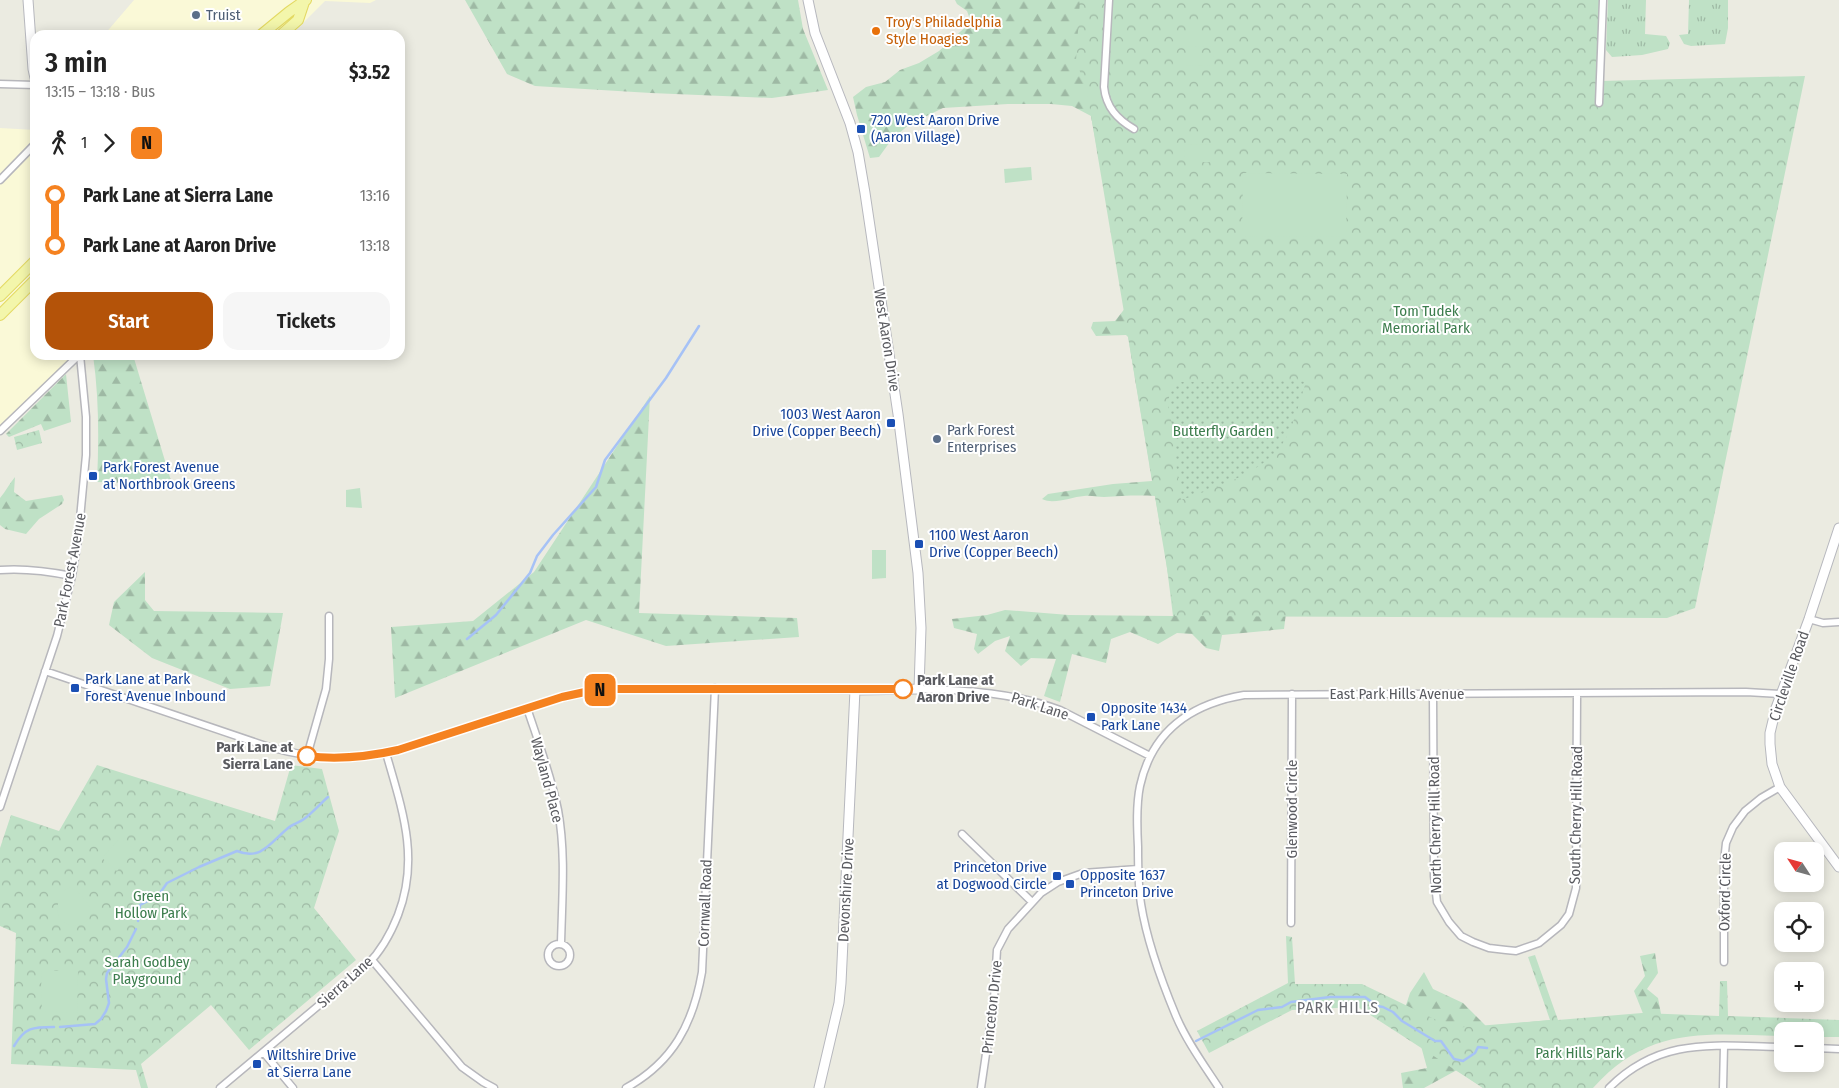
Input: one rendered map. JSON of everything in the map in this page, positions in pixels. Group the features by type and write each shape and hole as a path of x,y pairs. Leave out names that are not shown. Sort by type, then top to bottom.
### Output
{"main road":[{"path":"268,30 305,1"},
{"path":"287,30 298,20 305,1"},
{"path":"0,296 30,265"},
{"path":"0,315 30,286"}],"street":[{"path":"28,0 30,34"},
{"name":"West Aaron Drive","path":"808,0 815,33 850,123 858,152 865,193 898,414 918,573 921,628 919,689"},
{"path":"1109,0 1105,97 1113,112 1121,120 1134,128"},
{"path":"1599,103 1603,0"},
{"path":"0,84 30,85"},
{"path":"0,180 30,150"},
{"path":"24,271 30,276"},
{"path":"0,431 74,360"},
{"name":"Park Forest Avenue","path":"0,806 64,612 72,576 82,507 86,455 86,417 80,360"},
{"name":"Circleville Road","path":"1839,528 1809,619 1772,720 1770,744 1772,764 1780,787 1839,867"},
{"path":"0,570 18,568 42,570 72,576"},
{"path":"307,756 326,689 329,659 329,616"},
{"path":"1809,619 1823,623 1839,622"},
{"name":"Park Lane","path":"45,671 269,747 307,756 329,758 354,758 386,753 562,697 609,690 715,688 919,689 1000,694 1060,710 1150,756"},
{"name":"Cornwall Road","path":"626,1088 657,1065 674,1047 684,1031 698,997 702,972 715,688"},
{"name":"Devonshire Drive","path":"820,1088 839,1003 841,983 855,690"},
{"name":"East Park Hills Avenue","path":"1219,1088 1188,1040 1176,1017 1158,970 1141,904 1137,824 1140,788 1150,756 1159,741 1174,725 1207,704 1222,698 1244,695 1746,692 1781,694"},
{"name":"Glenwood Circle","path":"1291,923 1292,694"},
{"name":"North Cherry Hill Road","path":"1433,694 1434,876 1437,902 1449,922 1461,936 1481,945 1501,950"},
{"name":"South Cherry Hill Road","path":"1501,950 1516,950 1539,942 1561,925 1569,914 1576,888 1577,694"},
{"name":"Wayland Place","path":"527,708 546,766 560,824 564,870 561,944"},
{"name":"Sierra Lane","path":"220,1088 264,1053 372,960 394,924 406,889 409,872 409,845 406,823 386,753"},
{"name":"Oxford Circle","path":"1724,962 1724,862 1726,842 1733,827 1745,811 1760,798 1780,787"},
{"path":"962,834 1032,902"},
{"name":"Princeton Drive","path":"982,1088 994,999 997,950 1008,930 1041,893 1068,878 1099,871 1138,868"},
{"path":"372,960 462,1066 494,1088"},
{"path":"1609,1088 1637,1066 1664,1052 1697,1046 1774,1048"},
{"path":"1723,1088 1724,1046"},
{"path":"1824,1048 1839,1049"},
{"path":"264,1053 293,1088"}],"shaded area":[{"path":"134,0 376,0 370,3 325,1 296,30 108,30"},
{"path":"0,128 30,130 30,360 70,360 0,426"}],"green space":[{"path":"465,0 798,0 803,29 828,90 772,98 535,86 507,74"},
{"path":"955,0 1099,0 1289,589 1284,629 1222,635 1219,651 1206,648 1192,634 1177,633 1158,644 1130,632 1111,639 1106,663 1072,654 1060,702 1044,696 1056,659 1031,658 1021,666 1005,651 1010,636 995,641 978,654 974,649 977,634 954,628 952,619 987,615 1005,610 1069,615 1173,616 1165,552 1155,496 1087,496 1052,501 1042,499 1048,494 1113,484 1152,481 1128,337 1126,335 1096,336 1091,328 1093,322 1115,321 1126,307 1091,116 1072,106 1051,104 1008,104 943,108 910,124 892,139 879,157 870,158 853,97 866,87 885,82 900,70 919,63 939,51 971,22 967,11 957,4"},
{"name":"Tom Tudek Memorial Park","path":"1080,0 1603,0 1600,81 1805,76 1695,608 1667,618 1175,616 1087,92 1076,60"},
{"path":"1608,0 1646,0 1645,34 1666,36 1670,43 1668,49 1642,55 1612,57 1606,50"},
{"path":"1689,0 1728,0 1728,28 1725,44 1691,46 1684,44 1679,35 1688,34"},
{"path":"1186,33 1213,33 1213,46 1186,47"},
{"path":"1186,53 1213,53 1214,65 1186,66"},
{"path":"1213,144 1213,162 1185,162 1184,145"},
{"path":"1031,167 1032,180 1005,183 1004,169"},
{"path":"1243,173 1347,174 1346,237 1242,236"},
{"path":"93,360 135,360 172,484 97,482 98,418"},
{"path":"66,374 71,422 44,431 41,424 9,437 6,434"},
{"name":"Butterfly Garden","path":"1175,382 1306,382 1289,431 1281,446 1273,455 1262,464 1236,479 1181,500 1176,464 1175,437 1168,406 1169,397"},
{"path":"650,396 639,613 797,618 799,637 666,646 586,620 395,698 391,627 473,621 534,572"},
{"path":"39,430 42,443 17,450 14,437"},
{"path":"15,477 14,492 26,501 62,495 64,500 62,504 39,519 26,534 5,529 0,525 0,498"},
{"path":"360,488 362,508 346,507 346,490"},
{"path":"872,550 886,550 886,578 872,579"},
{"path":"145,572 145,600 154,611 283,613 270,686 230,689 152,658 109,625 114,602"},
{"name":"Green Hollow Park","path":"97,765 275,821 291,765 322,769 339,831 314,908 356,960 249,1050 211,1005 141,1064 148,1088 141,1088 136,1070 11,1064 16,933 0,926 0,848 11,815 59,831"},
{"path":"120,838 135,850 117,871 102,858"},
{"path":"71,887 86,900 90,911 88,919 81,924 72,925 64,922 58,915 58,904 61,895 63,891"},
{"name":"Park Hills Park","path":"1286,936 1292,937 1295,984 1362,984 1453,1028 1550,1020 1528,957 1535,955 1558,1020 1642,1013 1719,1016 1720,981 1727,981 1728,1016 1839,1020 1839,1037 1824,1037 1824,1022 1774,1022 1774,1036 1729,1034 1680,1038 1658,1043 1636,1053 1614,1068 1593,1088 1483,1088 1358,1007 1292,1010 1209,1053 1197,1031 1288,983"},
{"path":"1655,953 1658,973 1647,989 1658,998 1662,1019 1644,1016 1634,991 1645,976 1640,956"},
{"path":"41,971 78,971 77,1013 42,1011"},
{"path":"1424,972 1433,989 1463,1003 1486,1026 1551,1020 1483,1088 1457,1070 1424,1088 1403,1088 1401,1073 1427,1068 1421,1046 1403,1014 1410,993"}],"waterway":[{"path":"467,639 496,615 530,573 537,556 553,535 596,487 605,460 666,378 699,326"},
{"path":"138,921 140,905 158,896 167,883 237,851 253,854 265,849 289,827 304,819 328,797"},
{"path":"60,1027 95,1024 101,1019 109,1003 107,973 127,947 136,929"},
{"path":"1196,1041 1258,1010 1282,1007 1291,1002 1330,997 1365,997 1377,1006 1393,1012 1402,1021 1435,1041 1441,1041 1454,1059 1463,1061 1475,1053 1478,1047 1487,1048"},
{"path":"14,1046 22,1035 30,1029 54,1027"}],"bus line":[{"name":"N","path":"307,756 329,758 374,756 562,697 585,692 617,689 715,688 903,689"}],"place":[{"name":"Truist","path":"196,15"},
{"name":"Troy's Philadelphia Style Hoagies","path":"876,31"},
{"name":"720 West Aaron Drive (Aaron Village)","path":"861,129"},
{"name":"1003 West Aaron Drive (Copper Beech)","path":"891,423"},
{"name":"Park Forest Enterprises","path":"937,439"},
{"name":"Park Forest Avenue at Northbrook Greens","path":"93,476"},
{"name":"1100 West Aaron Drive (Copper Beech)","path":"919,544"},
{"name":"Park Lane at Park Forest Avenue Inbound","path":"75,688"},
{"name":"Park Lane at Aaron Drive","path":"903,689"},
{"name":"Opposite 1434 Park Lane","path":"1091,717"},
{"name":"Park Lane at Sierra Lane","path":"307,756"},
{"name":"Princeton Drive at Dogwood Circle","path":"1057,876"},
{"name":"Opposite 1637 Princeton Drive","path":"1070,884"},
{"name":"Wiltshire Drive at Sierra Lane","path":"257,1064"}],"district":[{"name":"PARK HILLS","path":"1338,1007"}],"park label":[{"name":"Sarah Godbey Playground","path":"147,970"}]}
